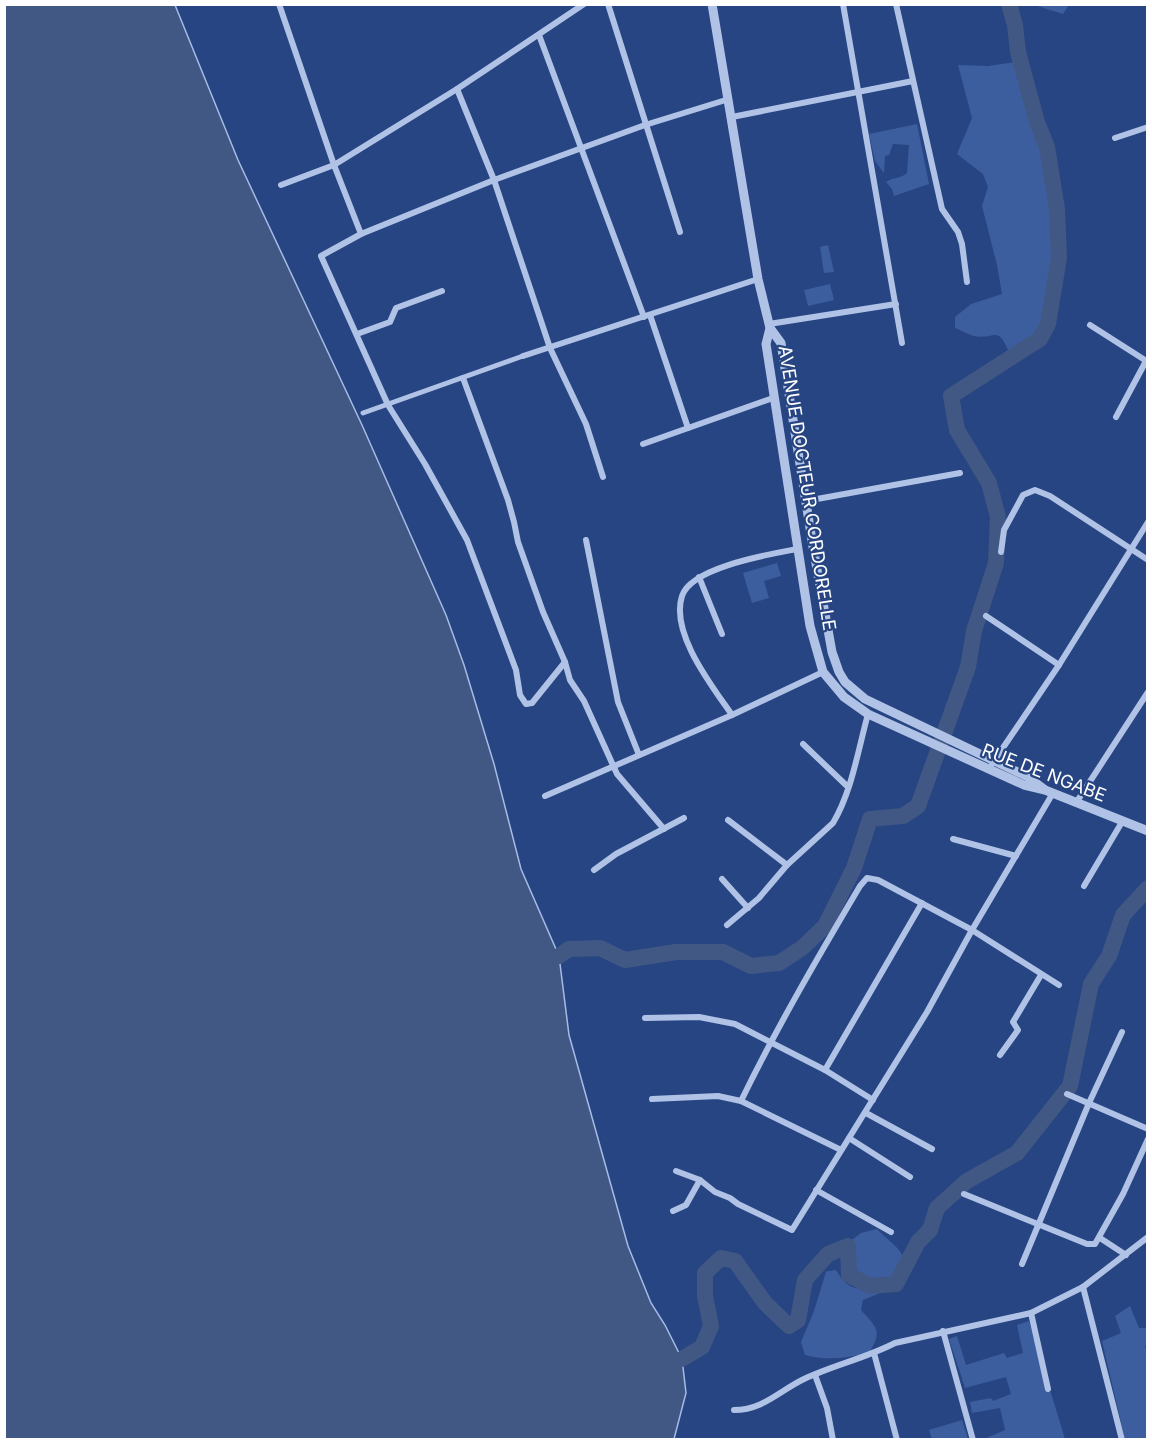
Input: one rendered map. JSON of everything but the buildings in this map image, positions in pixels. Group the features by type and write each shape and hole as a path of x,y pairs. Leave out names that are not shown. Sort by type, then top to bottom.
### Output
{"street":[{"path":"279,4 334,165 361,234"},
{"path":"281,185 334,165 457,89 584,4"},
{"path":"608,4 680,232"},
{"name":"AVENUE DOCTEUR CORDORELLE","path":"712,4 758,279 770,326 766,344 797,549 810,626 823,672 840,692 868,714 929,743"},
{"path":"843,4 902,343"},
{"path":"896,4 942,209 958,232 962,244 967,282"},
{"path":"539,35 688,428"},
{"path":"732,117 913,81"},
{"path":"457,89 494,180 550,348 586,424 603,477"},
{"path":"565,662 532,703 526,704 522,700 516,670 467,540 425,464 387,405 321,256 361,234 494,180 645,125 729,99"},
{"path":"1114,138 1148,127"},
{"path":"363,413 523,356 758,279"},
{"path":"357,334 390,322 396,308 442,291"},
{"path":"676,1171 700,1180 715,1192 792,1230 927,1012 1016,856 1049,792 1028,777 865,699 849,686 839,672 827,624 781,343 770,326 896,304"},
{"path":"1090,325 1147,362 1116,417"},
{"path":"463,378 508,500 518,542 570,680 584,702 622,781 664,829"},
{"path":"643,444 773,398"},
{"path":"806,501 960,473"},
{"path":"1001,552 1005,530 1023,495 1035,490 1050,496 1148,560"},
{"path":"988,770 1059,665 1148,522"},
{"path":"586,540 618,702 639,755"},
{"path":"732,715 690,648 683,628 680,606 682,594 699,577 762,556 797,549"},
{"path":"699,577 722,634"},
{"path":"986,616 1059,665"},
{"path":"545,796 732,715 823,672"},
{"path":"1076,802 1148,692"},
{"path":"727,925 759,898 787,865 833,823 848,787 868,714"},
{"name":"RUE DE NGABE","path":"929,743 1024,785 1076,802 1148,831"},
{"path":"803,744 848,787"},
{"path":"594,870 616,854 684,818"},
{"path":"728,820 787,865"},
{"path":"1084,886 1122,822"},
{"path":"952,839 1016,856"},
{"path":"741,1101 770,1042 863,881 867,878 878,880 972,930 1059,985"},
{"path":"722,879 748,908"},
{"path":"825,1070 922,903"},
{"path":"1000,1055 1018,1030 1013,1022 1041,975"},
{"path":"645,1018 699,1017 735,1024 825,1070 873,1100"},
{"path":"1022,1264 1089,1103 1122,1032"},
{"path":"1067,1094 1148,1129"},
{"path":"652,1099 718,1096 741,1101 841,1150"},
{"path":"866,1113 932,1149"},
{"path":"849,1138 910,1177"},
{"path":"964,1194 1091,1245 1095,1244 1123,1194 1148,1139"},
{"path":"673,1211 686,1205 700,1180"},
{"path":"816,1190 891,1232"},
{"path":"734,1410 754,1408 815,1375 895,1343 1031,1313 1083,1287 1148,1237"},
{"path":"1100,1238 1126,1255"},
{"path":"1083,1287 1122,1440"},
{"path":"1031,1313 1048,1389"},
{"path":"944,1331 973,1440"},
{"path":"874,1353 897,1440"},
{"path":"815,1375 833,1440"}],"shaded area":[{"path":"5,4 175,5 238,160 362,425 446,615 464,665 494,764 521,869 559,956 569,1035 628,1246 651,1303 682,1359 686,1393 674,1439 5,1439"},
{"path":"1069,4 1063,14 1034,5"},
{"path":"1016,62 1048,173 1055,241 1045,316 1041,329 1018,349 1009,352 1002,338 998,336 974,336 955,328 955,317 971,304 1002,294 982,206 988,187 983,174 957,154 972,118 958,65 988,66"},
{"path":"917,124 929,184 894,196 886,182 907,173 909,145 893,144 889,155 885,156 884,173 875,161 869,134"},
{"path":"828,245 834,272 824,273 820,247"},
{"path":"830,284 834,300 808,306 804,290"},
{"path":"777,563 781,576 764,581 769,598 752,603 743,573"},
{"path":"877,1229 897,1248 905,1262 904,1270 899,1277 892,1281 875,1284 866,1282 854,1271 849,1242 861,1233"},
{"path":"836,1270 842,1279 853,1287 885,1291 863,1300 861,1310 876,1330 876,1340 869,1353 837,1358 805,1355 801,1342 814,1311 826,1272 824,1272"},
{"path":"1130,1306 1139,1328 1147,1328 1147,1345 1145,1346 1148,1355 1147,1439 1125,1439 1102,1341 1121,1333 1115,1316"},
{"path":"1029,1321 1065,1439 984,1439 1005,1430 1000,1408 972,1413 970,1402 991,1398 993,1401 1011,1394 1006,1377 965,1388 949,1339 957,1336 966,1365 1004,1353 1007,1358 1023,1353 1017,1325"},
{"path":"962,1420 968,1439 932,1439 929,1430"}],"waterway":[{"path":"559,956 569,949 600,948 625,960 676,952 723,952 751,966 779,963 802,948 825,926 854,868 870,819 903,816 918,806 968,667 974,631 996,563 998,517 989,483 957,430 951,396 1040,339 1048,324 1059,258 1057,209 1047,147 1037,122 1018,52 1015,25 1009,4"},
{"path":"682,1359 702,1347 711,1326 705,1296 705,1273 721,1258 735,1261 765,1303 789,1326 798,1320 805,1280 828,1254 848,1246 849,1275 870,1286 896,1284 918,1242 930,1230 937,1208 967,1181 1017,1153 1070,1086 1091,984 1109,956 1123,915 1148,888"}]}
